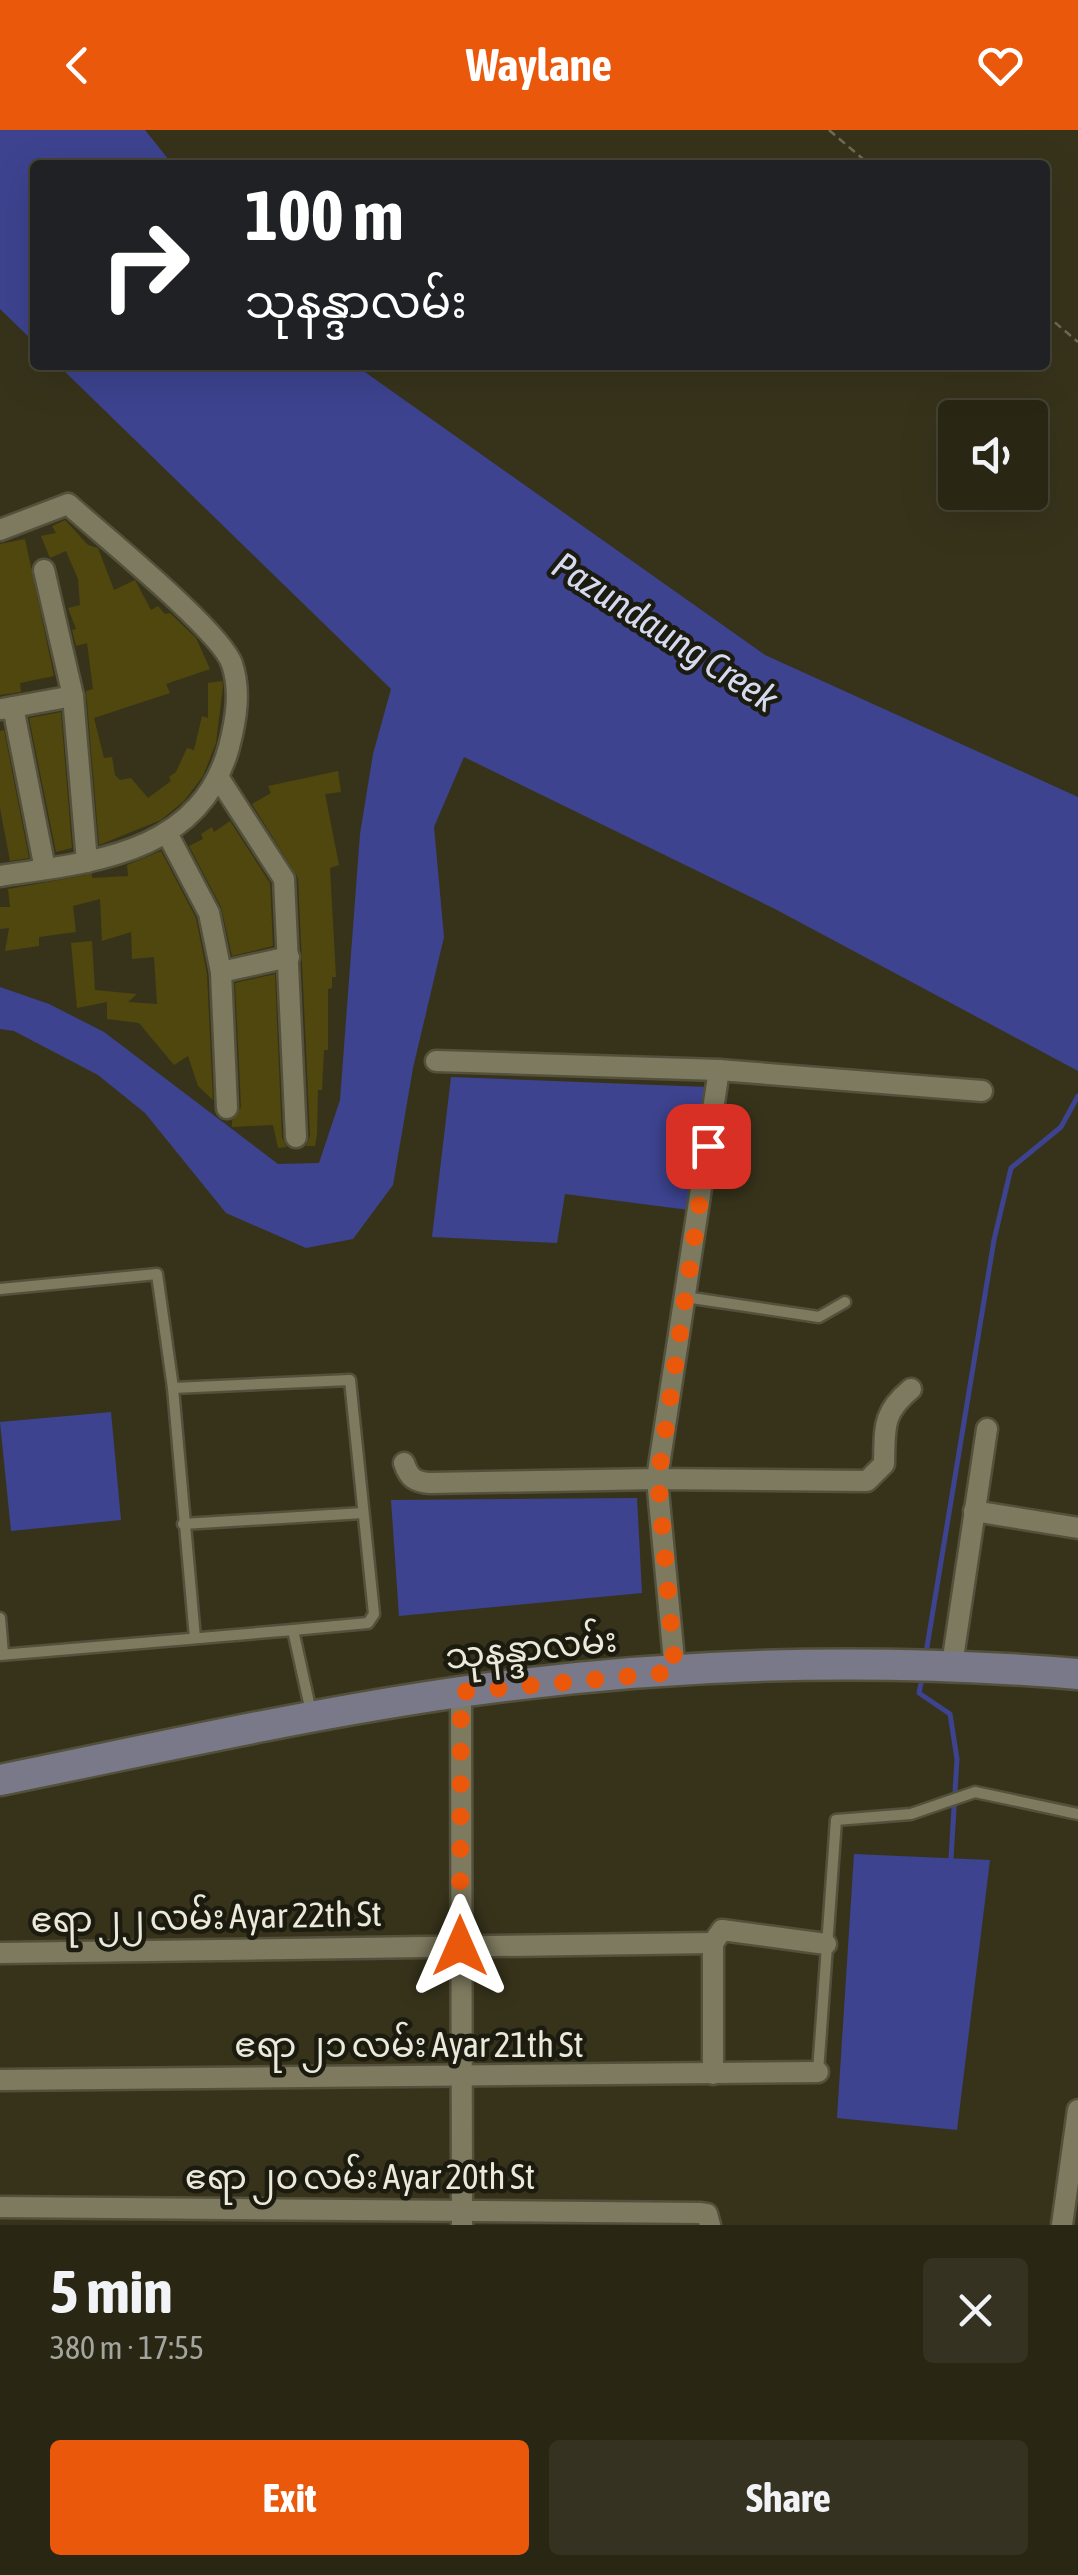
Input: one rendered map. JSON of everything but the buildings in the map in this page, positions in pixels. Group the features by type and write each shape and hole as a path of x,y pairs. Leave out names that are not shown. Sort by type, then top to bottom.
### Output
{"main road":[{"name":"သုနန္ဒာလမ်း","path":"0,1780 461,1692 675,1672 952,1665 1078,1674"}],"street":[{"path":"0,530 68,504 196,620 232,662 238,714 220,780 168,834 109,859 0,876"},
{"path":"44,570 72,696 88,862"},
{"path":"45,869 7,708 72,696"},
{"path":"220,780 284,879 296,1137"},
{"path":"168,834 208,913 221,972 227,1108"},
{"path":"221,972 289,956"},
{"path":"436,1061 720,1070 982,1090"},
{"path":"675,1672 658,1479 720,1070"},
{"path":"404,1463 417,1482 430,1483 867,1481 884,1464 885,1422 893,1404 912,1389"},
{"path":"952,1665 987,1429"},
{"path":"974,1511 1078,1528"},
{"path":"461,1692 462,2217"},
{"name":"ဧရာ ၂၂ လမ်း Ayar 22th St","path":"0,1953 713,1943 722,1930 826,1944"},
{"path":"713,1943 713,2074"},
{"name":"ဧရာ ၂၁ လမ်း Ayar 21th St","path":"0,2080 818,2072"},
{"path":"1068,2221 1078,2110"},
{"name":"ဧရာ ၂၀ လမ်း Ayar 20th St","path":"0,2208 462,2217 701,2213 707,2214 710,2225"}],"lane":[{"path":"0,1289 156,1274 173,1388 195,1638"},
{"path":"685,1297 820,1317 845,1302"},
{"path":"0,1618 2,1654 368,1623 374,1614 350,1380 173,1388"},
{"path":"183,1524 363,1513"},
{"path":"292,1630 312,1718"},
{"path":"818,2072 836,1820 911,1814 975,1792 1078,1814"}],"path":[{"path":"829,130 864,160"},
{"path":"1050,318 1078,342"}],"water":[{"path":"0,130 145,130 169,160 30,160 30,338 0,309"},
{"name":"Pazundaung Creek","path":"63,370 362,370 765,655 1078,797 1078,1071 775,909 464,757 434,827 444,937 413,1068 393,1185 353,1239 306,1248 226,1213 145,1113 98,1075 14,1031 0,1029 0,987 49,1004 104,1032 278,1164 319,1163 340,1100 360,834 373,754 391,689"},
{"path":"451,1077 708,1087 689,1210 565,1194 557,1243 432,1237"},
{"path":"111,1412 121,1520 11,1531 0,1422"},
{"path":"637,1498 642,1593 399,1616 391,1500"},
{"path":"854,1854 990,1860 957,2130 837,2118"}],"waterway":[{"path":"926,1653 994,1240 1011,1168 1061,1127 1078,1096"},
{"path":"922,1678 919,1693 950,1714 957,1759 951,1858"}],"route":[{"path":"460,1946 461,1692 675,1672 658,1479 708,1146"}]}
